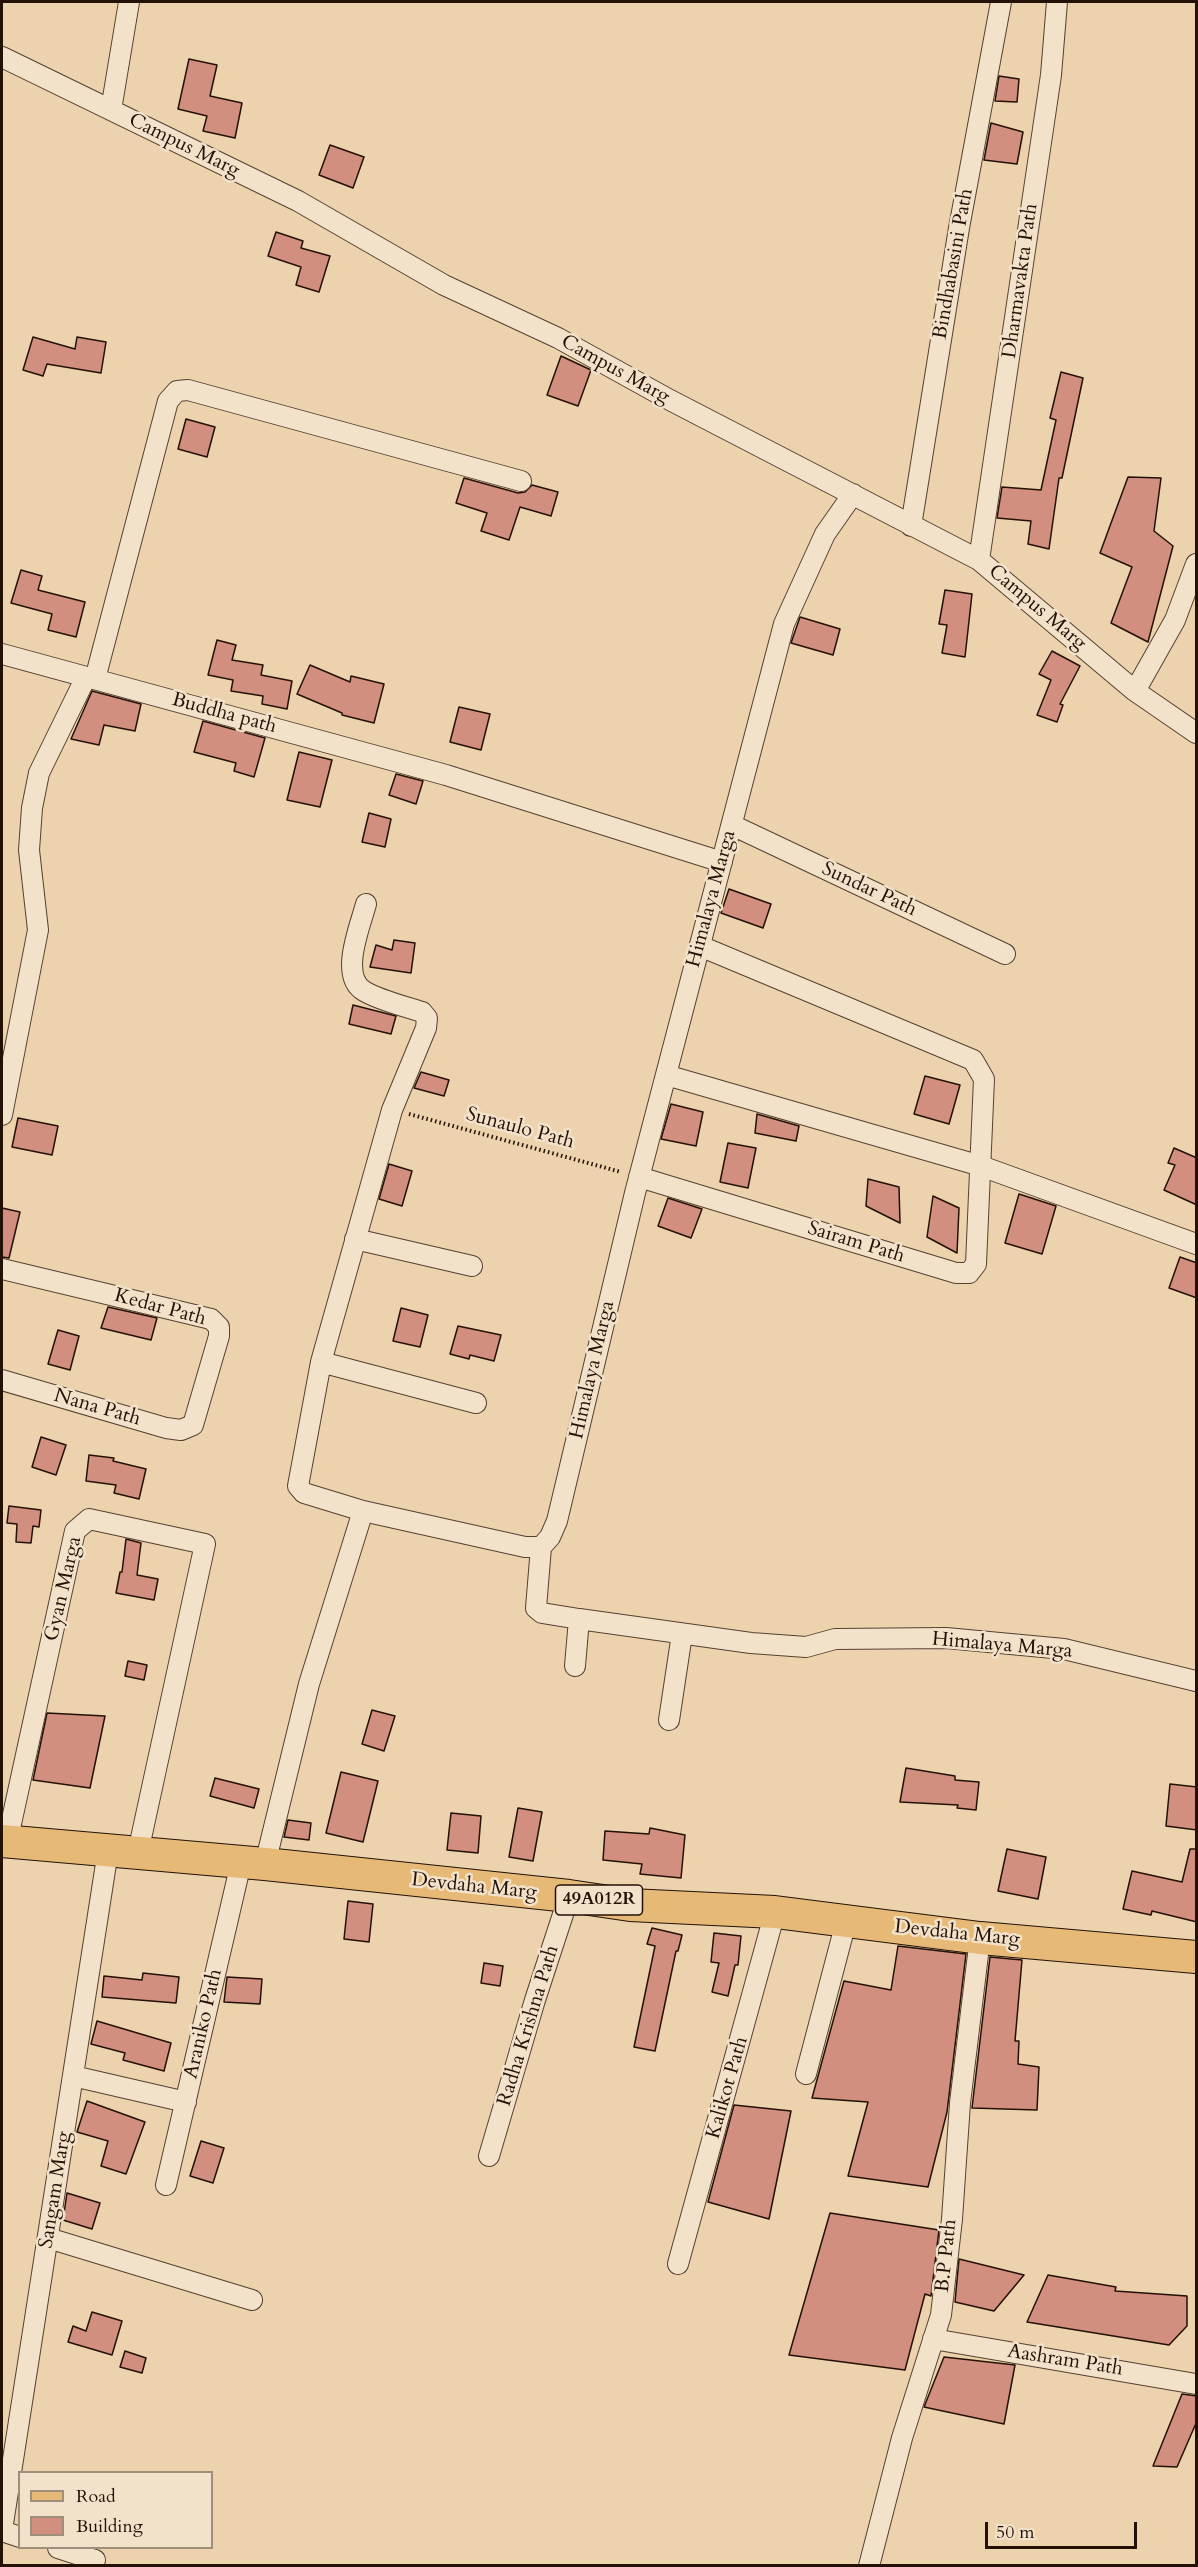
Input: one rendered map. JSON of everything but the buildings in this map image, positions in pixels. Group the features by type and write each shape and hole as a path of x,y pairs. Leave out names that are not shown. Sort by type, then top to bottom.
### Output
{"main road":[{"name":"Devdaha Marg","path":"4,1841 569,1896 630,1905 775,1912 980,1938 1197,1957"}],"street":[{"path":"111,110 129,2"},
{"name":"Bindhabasini Path","path":"911,526 959,228 1001,2"},
{"name":"Dharmavakta Path","path":"979,560 1051,75 1057,2"},
{"name":"Campus Marg","path":"2,57 298,201 444,285 558,338 680,406 979,560 1136,691 1197,733"},
{"path":"2,1115 38,930 29,850 32,808 39,773 91,678 168,401 177,391 188,390 521,481"},
{"name":"Himalaya Marga","path":"853,494 825,534 784,624 639,1177 557,1521 550,1537 541,1546 536,1608 542,1613 579,1619 752,1643 806,1647 835,1638 958,1639 1064,1649 1197,1681"},
{"path":"1136,691 1175,620 1197,564"},
{"name":"Buddha path","path":"2,654 446,775 722,862"},
{"name":"Sundar Path","path":"732,825 1005,954"},
{"path":"366,904 351,974 363,991 422,1012 428,1018 392,1110 355,1239 321,1362 298,1486 304,1493 363,1511 525,1547 541,1546"},
{"name":"Sairam Path","path":"639,1177 956,1273 969,1273 976,1264 984,1079 973,1060 700,946"},
{"path":"666,1075 981,1166 1197,1244"},
{"path":"355,1239 472,1266"},
{"name":"Kedar Path","path":"2,1269 211,1319 219,1327 219,1336 193,1425"},
{"path":"321,1362 476,1403"},
{"name":"Nana Path","path":"2,1380 166,1428 182,1430 193,1425"},
{"name":"Araniko Path","path":"166,2186 186,2102 253,1864 363,1511"},
{"name":"Gyan Marga","path":"4,1841 75,1531 89,1519 205,1544 123,1852"},
{"path":"575,1666 579,1619"},
{"path":"669,1720 682,1634"},
{"name":"Sangam Marg","path":"2,2531 73,2076 123,1852"},
{"name":"Radha Krishna Path","path":"489,2156 535,2000 569,1896"},
{"name":"Kalikot Path","path":"678,2264 775,1912"},
{"path":"806,2074 846,1922"},
{"name":"B.P Path","path":"869,2565 902,2438 941,2315 961,2091 980,1938"},
{"path":"73,2076 186,2102"},
{"path":"48,2238 252,2300"},
{"name":"Aashram Path","path":"933,2340 1197,2384"},
{"path":"2,2531 18,2535"},
{"path":"64,2549 95,2560"}],"path":[{"name":"Sunaulo Path","path":"392,1110 639,1177"}]}
